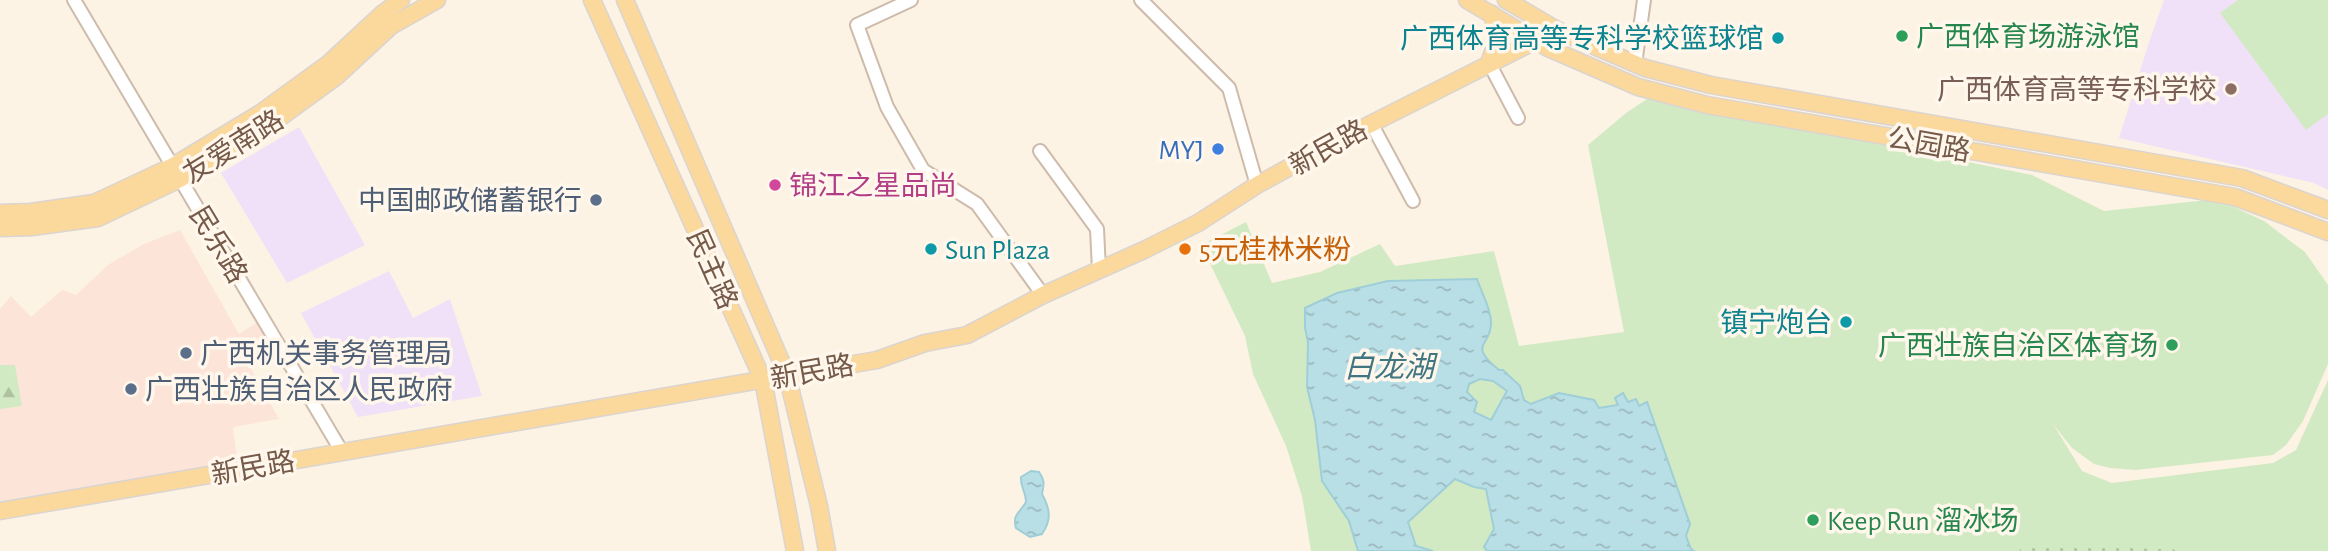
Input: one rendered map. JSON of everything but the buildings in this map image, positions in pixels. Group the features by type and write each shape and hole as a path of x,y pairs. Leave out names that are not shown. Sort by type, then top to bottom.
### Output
{"main road":[{"name":"友爱南路","path":"0,213 31,212 94,203 176,173 327,64 401,0"},
{"name":"友爱南路","path":"0,229 98,218 176,173 267,127 337,76 391,26 437,0"},
{"name":"民主路","path":"592,0 763,380 794,551"},
{"name":"民主路","path":"625,0 787,375 819,506 827,551"},
{"name":"公园路","path":"1468,0 1536,40 1639,87 1707,104 2235,197 2328,232"},
{"name":"公园路","path":"1506,0 1557,30 1635,64 1711,85 2242,178 2328,210"},
{"path":"1489,63 1498,38 1492,14"},
{"name":"新民路","path":"0,511 877,360 925,343 967,335 1044,295 1198,223 1257,185 1371,123 1557,30"}],"street":[{"name":"民乐路","path":"74,0 342,452"},
{"path":"911,0 857,24 887,107 923,170 977,204 1044,295"},
{"path":"1141,0 1229,88 1257,185"},
{"path":"1635,64 1644,0"},
{"path":"1489,63 1518,118"},
{"path":"1371,123 1413,201"},
{"path":"1040,151 1097,229 1099,270"}],"shaded area":[{"name":"广西体育高等专科学校","path":"2164,0 2328,0 2328,190 2314,183 2119,138"},
{"path":"299,127 365,245 287,283 221,173"},
{"name":"广西壮族自治区人民政府","path":"180,230 239,334 258,322 271,344 246,359 279,419 233,427 237,461 0,501 0,309 11,296 31,317 62,290 76,295 108,265 144,244"},
{"path":"389,271 413,318 450,299 482,396 358,417 301,313"}],"green space":[{"path":"2238,0 2328,0 2328,114 2306,130 2220,13"},
{"path":"1650,97 2032,175 2104,211 2217,199 2264,221 2305,252 2328,285 2328,364 2303,421 2286,445 2273,455 2135,470 2110,468 2094,464 2072,448 2053,424 2082,471 2112,483 2273,463 2296,450 2328,380 2328,551 1311,551 1302,496 1286,446 1253,374 1245,336 1201,245 1246,222 1272,283 1320,272 1380,244 1395,266 1494,251 1519,346 1624,332 1588,145"},
{"path":"0,365 15,365 22,406 0,409"},
{"path":"2025,544 2184,550 2185,551 2019,551"}],"water":[{"name":"白龙湖","path":"1477,279 1491,317 1490,330 1482,350 1484,355 1520,386 1524,400 1531,404 1559,393 1594,400 1599,408 1618,405 1615,398 1623,393 1628,402 1636,399 1639,406 1647,402 1690,524 1686,536 1694,551 1487,551 1484,547 1494,529 1486,489 1455,479 1408,522 1416,546 1433,551 1358,551 1349,521 1322,481 1315,420 1307,387 1308,342 1305,308 1337,293 1388,281","holes":["1480,379 1493,381 1507,391 1491,420 1474,412 1477,402 1467,392 1469,384"]},
{"path":"1031,471 1039,472 1042,478 1042,494 1049,514 1042,534 1030,537 1016,528 1015,520 1026,502 1021,477"}],"place":[{"name":"广西体育场游泳馆","path":"1902,36"},
{"name":"广西体育高等专科学校篮球馆","path":"1778,38"},
{"name":"广西体育高等专科学校","path":"2231,89"},
{"name":"MYJ","path":"1218,149"},
{"name":"锦江之星品尚","path":"775,185"},
{"name":"中国邮政储蓄银行","path":"596,200"},
{"name":"Sun Plaza","path":"931,249"},
{"name":"5元桂林米粉","path":"1185,249"},
{"name":"镇宁炮台","path":"1846,322"},
{"name":"广西壮族自治区体育场","path":"2172,345"},
{"name":"广西机关事务管理局","path":"186,353"},
{"name":"广西壮族自治区人民政府","path":"131,389"},
{"name":"Keep Run 溜冰场","path":"1813,520"}]}
